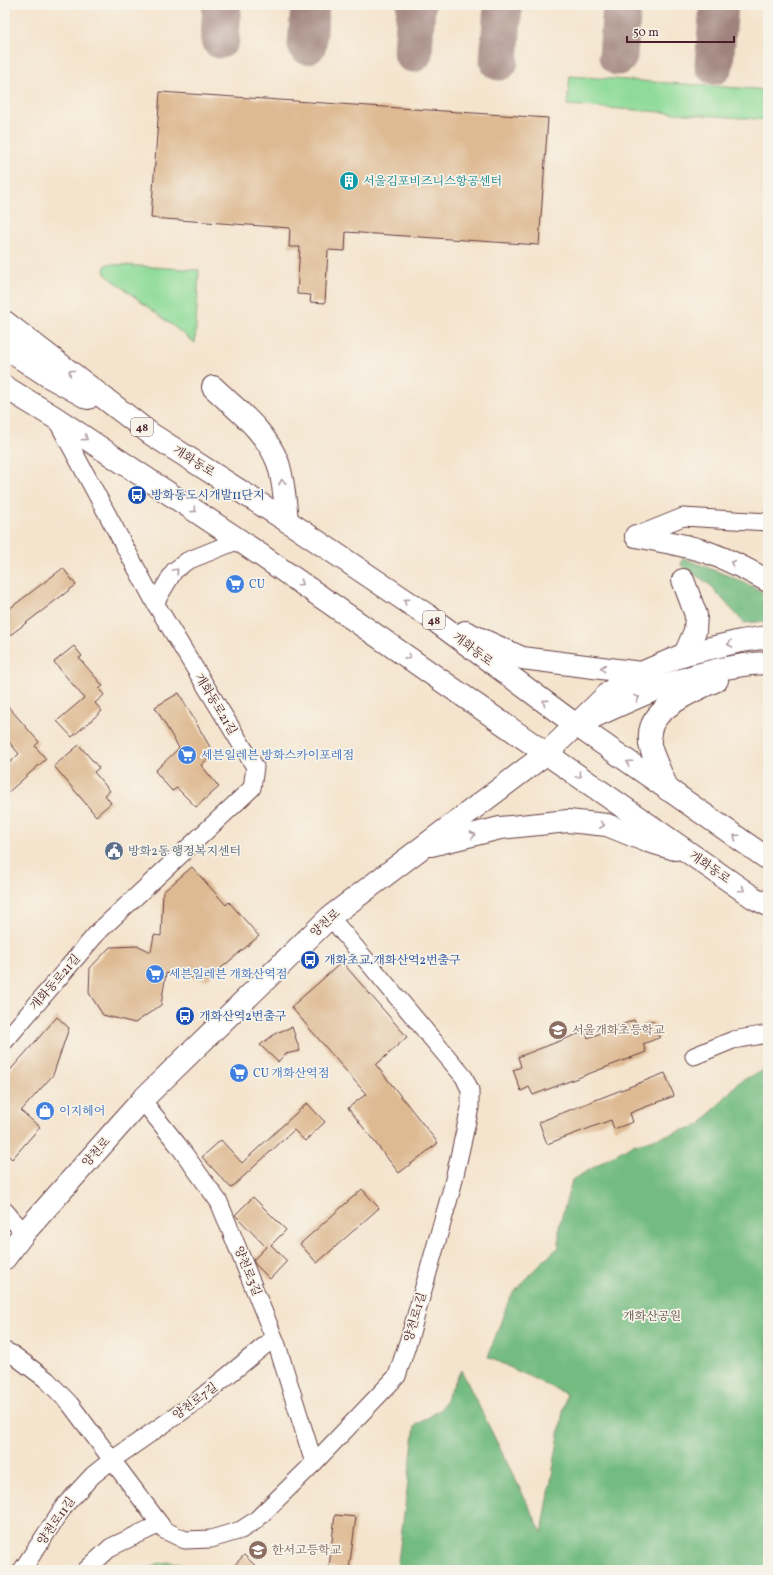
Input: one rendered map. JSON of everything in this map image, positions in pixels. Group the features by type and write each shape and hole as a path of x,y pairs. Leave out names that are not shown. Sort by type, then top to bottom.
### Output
{"main road":[{"name":"개화동로","path":"5,322 152,434"},
{"name":"개화동로","path":"5,348 48,376 152,434 287,521 430,617 576,725 768,859"},
{"name":"개화동로","path":"5,371 15,378 54,417"},
{"name":"개화동로","path":"5,387 54,417 239,540 754,898 768,905"},
{"path":"213,387 260,432 270,446 278,464 287,521"},
{"path":"636,536 672,543 711,554 743,567 768,581"},
{"path":"683,580 696,615 695,631 685,654"},
{"path":"430,617 522,658 641,673"},
{"name":"양천로","path":"5,1258 24,1233 142,1100 330,917 546,753 612,690 641,673 685,654 741,641 768,637"},
{"path":"576,725 661,688 694,676 727,667 760,663"},
{"path":"668,790 650,745 650,729 658,716 670,706 695,690 760,663"},
{"path":"422,847 500,828 568,821 607,825 644,840 690,853"}],"street":[{"name":"개화동로21길","path":"5,1041 98,932 252,788 255,767 155,603 54,417"},
{"path":"636,536 683,517 768,522"},
{"path":"155,603 174,571 187,561 239,540"},
{"name":"양천로1길","path":"160,1524 164,1530 185,1540 211,1539 241,1530 255,1521 314,1463 397,1376 410,1336 452,1188 470,1108 470,1090 464,1077 330,917"},
{"path":"694,1056 733,1040 768,1034"},
{"name":"양천로3길","path":"142,1100 178,1145 220,1202 274,1338 314,1463"},
{"path":"5,1211 24,1233"},
{"name":"양천로7길","path":"112,1460 193,1404 274,1338"},
{"path":"5,1350 47,1380 70,1404 160,1524 111,1547 86,1570"},
{"name":"양천로11길","path":"22,1570 65,1505 93,1476 112,1460"}],"green space":[{"path":"570,76 768,90 768,120 567,105"},
{"path":"107,264 199,270 195,343 105,274 104,269"},
{"path":"683,558 744,582 768,595 768,621 744,623 709,584 681,565"},
{"name":"개화산공원","path":"768,1068 768,1570 397,1570 415,1426 441,1409 461,1370 542,1533 566,1394 488,1357 510,1297 539,1265 559,1247 559,1227 572,1180 630,1146 700,1125 739,1082"},
{"path":"169,1562 180,1563 190,1570 145,1570 156,1564"}],"building":[{"name":"서울김포비즈니스항공센터","path":"160,92 548,118 539,245 346,232 345,251 328,250 325,303 310,302 311,295 297,294 300,247 289,247 290,228 151,218"},
{"path":"63,568 76,585 5,639 5,612"},
{"path":"74,646 82,656 79,658 103,686 99,689 104,695 95,703 102,711 72,737 57,721 84,698 54,662"},
{"path":"179,693 214,754 201,765 219,787 196,807 177,788 172,791 155,771 179,748 155,707"},
{"path":"5,703 39,742 35,746 46,759 5,795 5,767 19,754 5,737"},
{"path":"79,745 99,768 94,772 110,791 105,795 111,803 96,816 54,766"},
{"path":"192,867 226,905 229,902 259,936 207,980 166,973 161,1005 135,1023 103,1015 89,993 90,968 110,947 139,946 151,952 154,935 161,936 163,892"},
{"path":"342,962 407,1037 376,1065 438,1143 399,1173 348,1108 366,1094 291,1007"},
{"path":"57,1017 69,1028 53,1075 21,1111 40,1127 12,1159 5,1152 5,1076"},
{"path":"634,1020 638,1029 647,1021 654,1022 656,1026 654,1033 661,1037 643,1044 646,1052 533,1095 529,1087 521,1091 513,1070 521,1067 518,1057 586,1031 588,1038"},
{"path":"292,1027 300,1051 285,1054 278,1062 260,1045 276,1033"},
{"path":"665,1073 674,1096 630,1113 633,1122 614,1129 611,1120 547,1144 539,1122"},
{"path":"307,1103 325,1122 305,1141 294,1130 231,1188 202,1157 221,1140 242,1163"},
{"path":"362,1189 379,1208 317,1263 300,1244"},
{"path":"253,1197 286,1230 271,1245 287,1261 270,1279 253,1260 266,1247 235,1215"},
{"path":"335,1515 356,1517 349,1570 329,1567"},
{"path":"244,1555 260,1570 230,1570"}],"taxiway":[{"path":"220,39 222,5"},
{"path":"307,45 310,5"},
{"path":"413,53 416,5"},
{"path":"499,61 503,5"},
{"path":"618,56 622,5"},
{"path":"714,65 719,5"}],"place":[{"name":"서울김포비즈니스항공센터","path":"349,181"},
{"name":"방화동도시개발11단지","path":"137,495"},
{"name":"CU","path":"235,584"},
{"name":"세븐일레븐 방화스카이포레점","path":"187,755"},
{"name":"방화2동 행정복지센터","path":"114,851"},
{"name":"개화초교.개화산역2번출구","path":"310,960"},
{"name":"세븐일레븐 개화산역점","path":"155,974"},
{"name":"개화산역2번출구","path":"185,1016"},
{"name":"서울개화초등학교","path":"558,1030"},
{"name":"CU 개화산역점","path":"239,1073"},
{"name":"이지헤어","path":"45,1111"},
{"name":"한서고등학교","path":"258,1550"}]}
